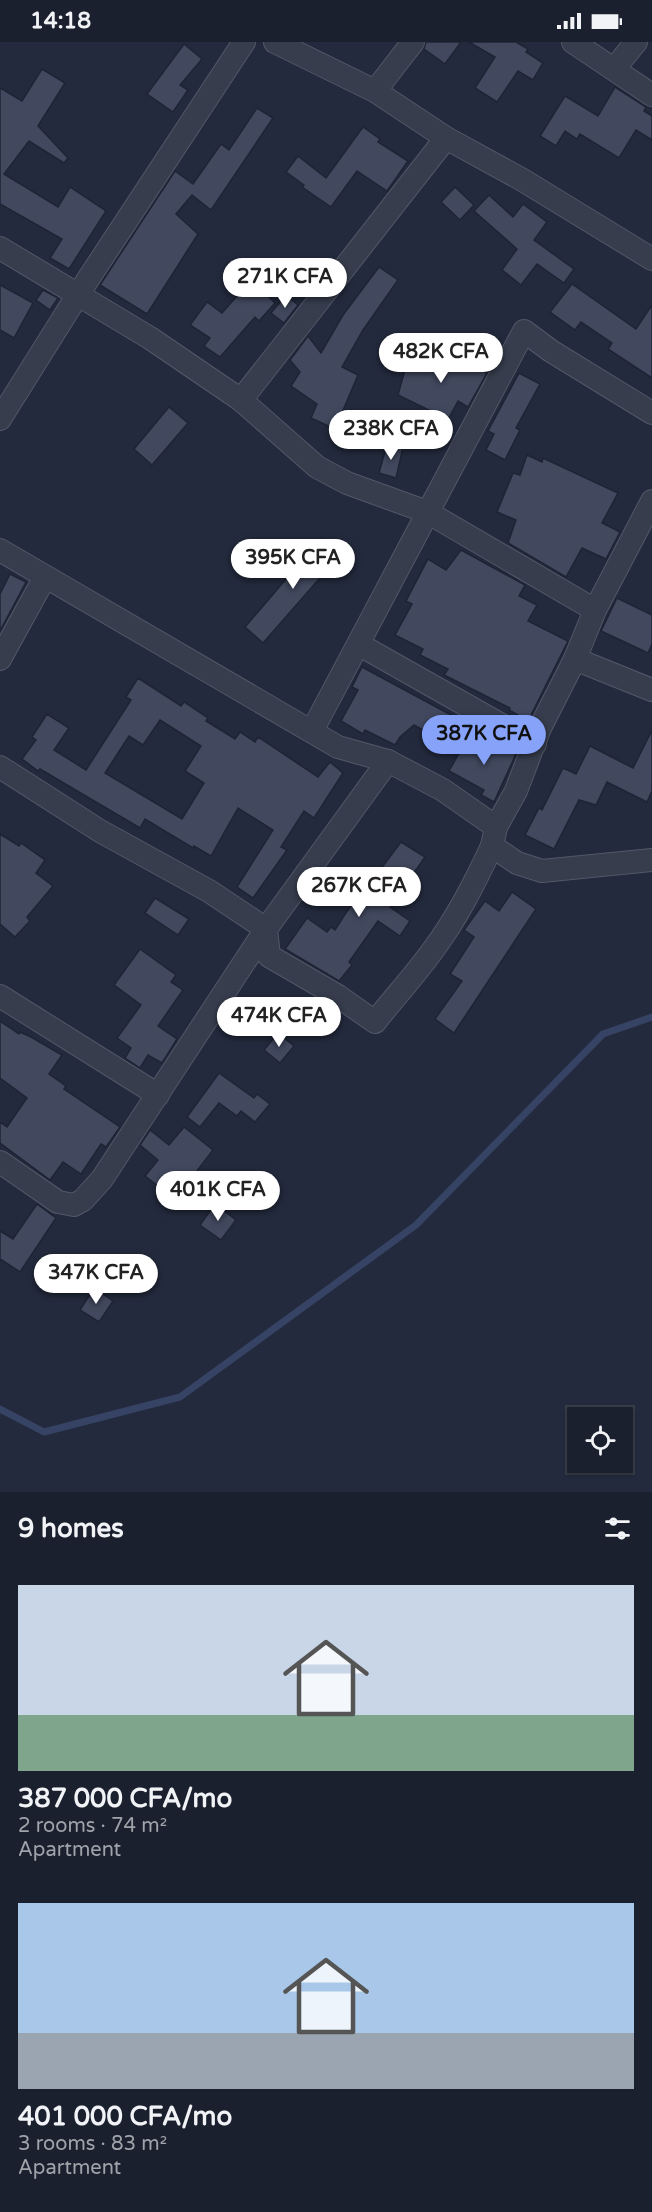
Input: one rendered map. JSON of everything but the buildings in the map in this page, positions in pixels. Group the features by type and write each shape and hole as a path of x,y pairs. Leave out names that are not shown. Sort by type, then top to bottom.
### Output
{"street":[{"path":"0,419 8,385 77,296 244,42"},
{"path":"276,42 375,91 446,138 521,179 652,259"},
{"path":"375,91 413,42"},
{"path":"573,42 652,95"},
{"path":"614,69 636,42"},
{"path":"241,400 446,138"},
{"path":"0,248 150,338 241,400 317,467 347,483 427,512 595,610"},
{"path":"312,731 360,645 427,512 524,331 551,351 652,413"},
{"path":"0,767 100,831 209,891 266,929 269,956 338,996 375,1022 445,934 471,890 516,791 540,728 595,610 652,501"},
{"path":"0,550 338,747 388,760 443,790 494,836 517,863 542,871 652,860"},
{"path":"0,659 45,577"},
{"path":"360,645 535,744"},
{"path":"574,659 652,690"},
{"path":"0,1162 58,1202 74,1205 82,1200 102,1179 266,929 388,760"},
{"path":"0,996 158,1095"}],"waterway":[{"path":"0,1409 44,1432 180,1397 416,1225 603,1034 652,1017"}]}
